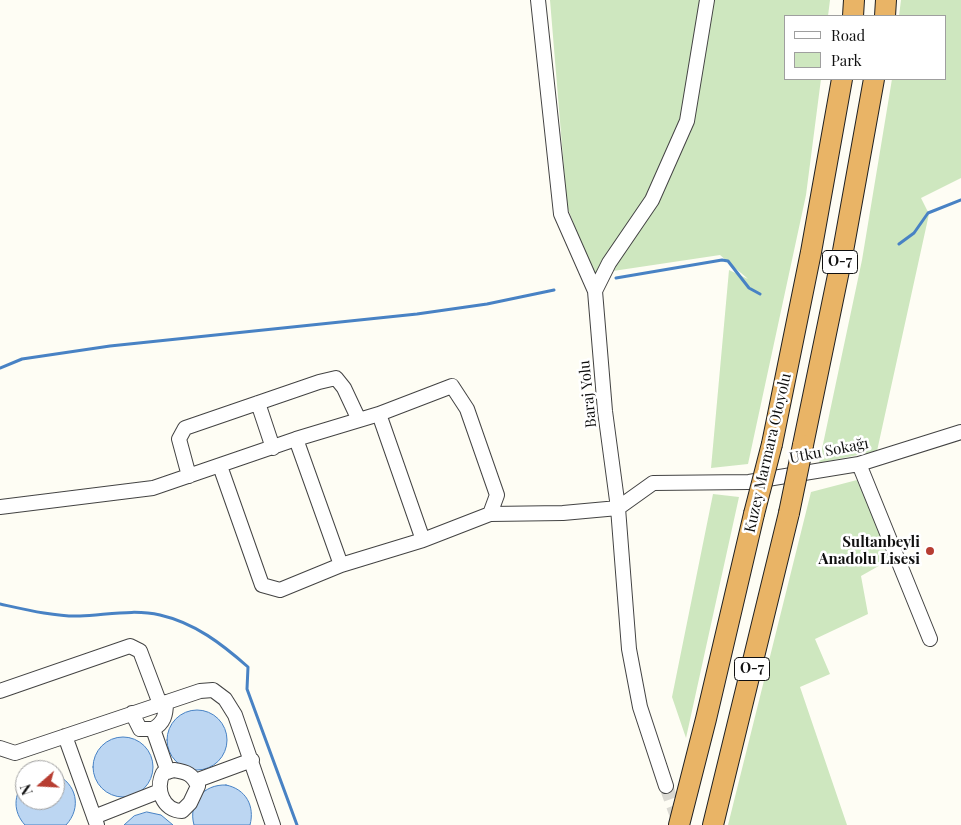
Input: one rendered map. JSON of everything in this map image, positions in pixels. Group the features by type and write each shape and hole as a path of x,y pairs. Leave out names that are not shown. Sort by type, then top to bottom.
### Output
{"highway":[{"path":"852,15 854,0"},
{"path":"885,15 886,0"},
{"name":"Kuzey Marmara Otoyolu","path":"679,825 772,444 811,252 842,80"},
{"name":"Kuzey Marmara Otoyolu","path":"713,825 789,513 843,251 874,80"}],"street":[{"name":"Baraj Yolu","path":"538,0 561,214 594,291 605,411 618,508 629,649 640,707 666,786"},
{"path":"594,291 610,263 652,200 687,121 707,0"},
{"path":"189,476 179,439 185,428 258,403 336,378 344,388 359,420"},
{"path":"0,507 153,488 296,439 379,414 452,386 467,409 497,495 490,514"},
{"path":"258,403 273,448"},
{"path":"379,414 423,540"},
{"name":"Utku Sokağı","path":"618,508 653,483 750,482 859,464 961,432"},
{"path":"296,439 341,565"},
{"path":"859,464 930,639"},
{"path":"220,466 262,585 280,590 341,565 423,540 490,514 563,513 618,508"},
{"path":"0,691 130,646 140,651 163,703 164,719 160,725 153,729 140,729 132,714"},
{"path":"0,748 15,753 200,691 212,690 225,699 235,716 252,760 273,825"},
{"path":"153,729 168,772"},
{"path":"65,736 95,821 160,791"},
{"path":"195,781 252,760"},
{"path":"174,770 187,772 198,786 195,796 182,812 168,807 160,791 160,780 163,773 174,770"},
{"path":"182,812 187,825"}],"green space":[{"path":"550,0 830,0 828,15 784,15 784,80 821,80 806,195 748,464 711,468 729,270 748,279 720,255 593,274 567,206"},
{"path":"901,0 961,0 961,178 921,198 929,214 877,451 819,463 862,260 892,80 946,80 946,15 899,15"},
{"path":"857,480 891,559 861,576 868,614 815,639 830,674 800,687 847,825 728,825 811,492"},
{"path":"713,494 739,497 686,738 672,697"}],"water":[{"path":"197,710 214,715 222,723 227,740 222,757 214,765 197,770 180,765 172,757 167,740 172,723 180,715"},
{"path":"123,737 140,742 148,750 153,767 148,784 140,792 123,797 106,792 98,784 93,767 98,750 106,742"},
{"path":"65,780 75,796 74,811 66,825 25,825 18,815 17,810 65,810"},
{"path":"226,785 239,790 247,799 251,811 250,825 194,825 193,809 199,796 210,788"},
{"path":"147,812 161,815 173,825 124,825 134,816"}],"waterway":[{"path":"899,244 914,233 928,213 961,200"},
{"path":"616,278 722,260 728,261 749,288 760,294"},
{"path":"0,368 22,359 110,346 417,314 487,304 554,290"},
{"path":"0,604 71,616 130,612 160,615 185,623 207,635 228,650 248,667 247,689 297,825"}],"tunnel":[{"path":"666,786 679,822"}],"place":[{"name":"Sultanbeyli Anadolu Lisesi","path":"930,551"}]}
